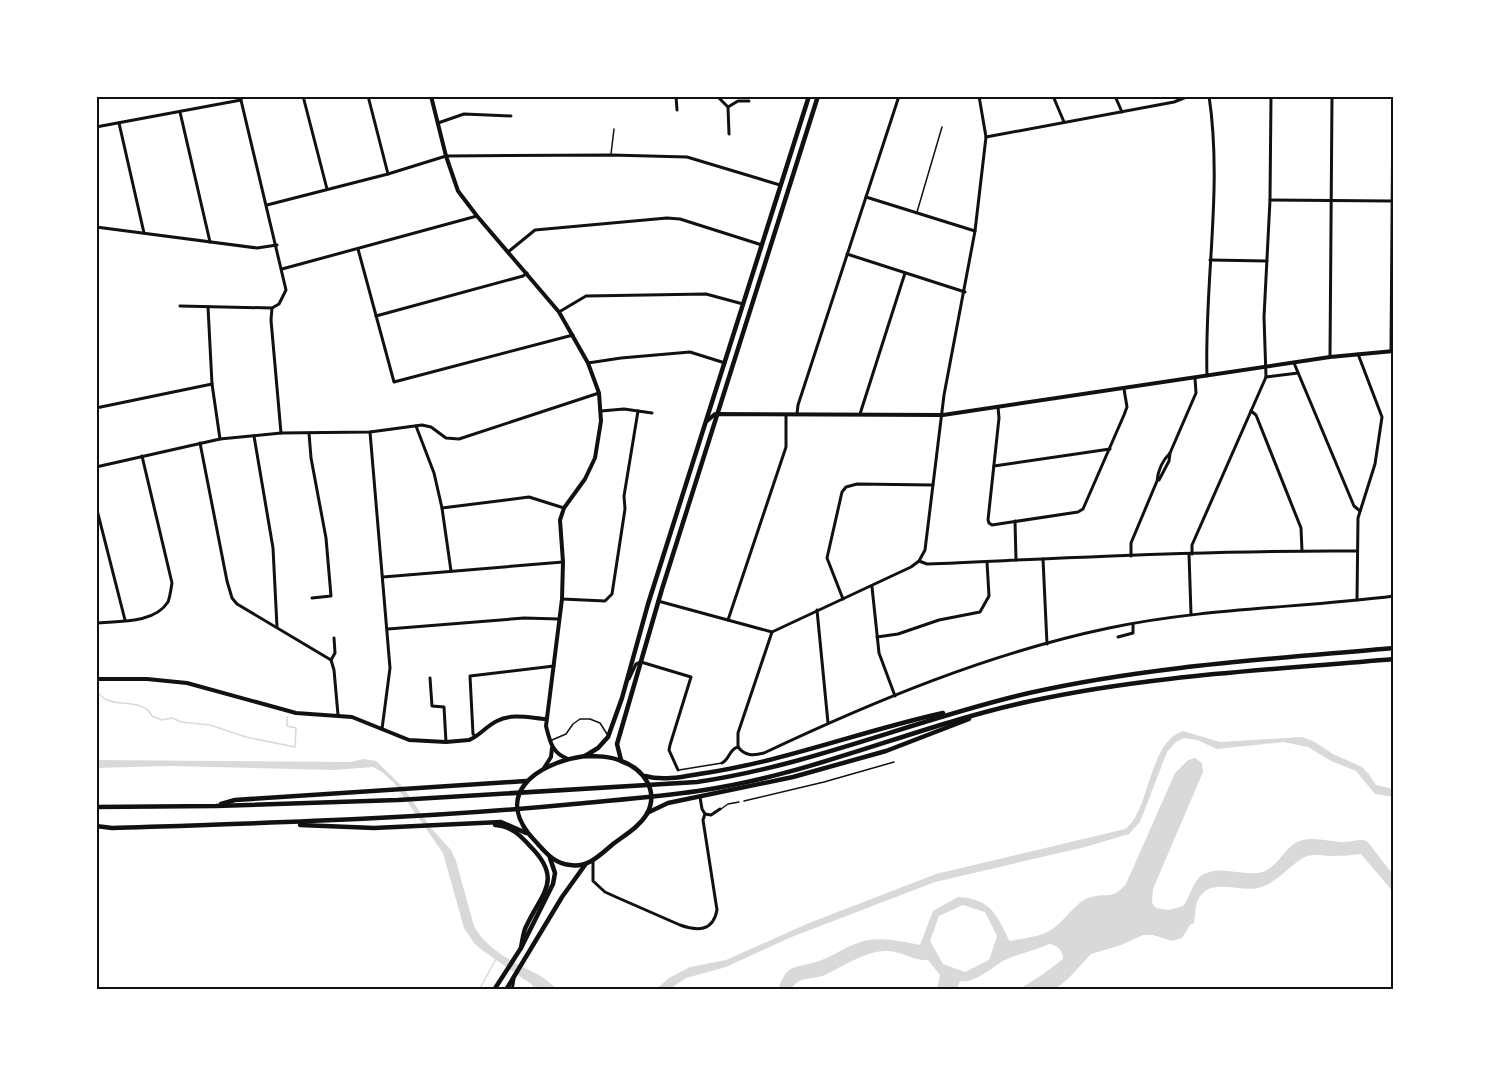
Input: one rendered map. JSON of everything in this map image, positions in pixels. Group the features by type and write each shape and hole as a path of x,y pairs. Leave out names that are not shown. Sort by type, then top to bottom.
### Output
{"highway":[{"path":"585,756 598,748 608,737 622,698 648,604 809,96"},
{"path":"621,760 617,744 658,601 818,96"},
{"path":"643,775 655,778 674,778 761,763 919,718 1122,676 1394,648"},
{"path":"96,826 111,828 410,817 504,811 665,795 734,784 788,772 1032,700 1123,685 1394,659"},
{"path":"96,807 415,800 664,785 732,777 785,765 984,704"},
{"path":"647,813 669,803 793,777 886,751 980,714"},
{"path":"585,756 621,760 643,775 652,793 647,813 639,824 593,861 585,865 566,865 550,858 526,833 518,815 516,803 526,781 544,768 568,759 585,756"},
{"path":"216,806 235,800 526,781"},
{"path":"271,823 374,828 501,822 526,833"},
{"path":"474,824 498,825 512,830 534,850 547,867 548,884 524,931 521,948"},
{"path":"494,990 521,948 554,884 555,873 550,858"},
{"path":"506,990 562,897 585,865"}],"street":[{"path":"303,96 327,189"},
{"path":"368,96 388,174"},
{"path":"431,96 446,156 458,191 559,312 588,363 599,393 600,434 596,458 585,479 564,508 560,527 563,562 561,619 546,719 552,747 555,752 568,759"},
{"path":"676,96 677,110"},
{"path":"717,96 728,107 729,134"},
{"path":"797,416 798,405 899,96"},
{"path":"658,601 772,632 843,598 872,587 919,561 925,550 944,395 975,231 986,137 979,96"},
{"path":"1053,96 1064,122"},
{"path":"1115,96 1122,112"},
{"path":"986,137 1122,112 1189,96"},
{"path":"1207,376 1207,298 1214,125 1209,96"},
{"path":"1191,614 1192,545 1266,377 1264,317 1270,200 1271,96"},
{"path":"1330,357 1332,96"},
{"path":"707,422 712,415 718,414 943,415 1330,357 1393,351 1393,96"},
{"path":"96,127 180,112 240,98 286,290 279,304 272,308 180,306"},
{"path":"728,107 738,101 749,101"},
{"path":"180,112 210,242"},
{"path":"438,123 464,114 511,116"},
{"path":"119,123 144,233"},
{"path":"267,205 388,174 446,156 687,157 780,185"},
{"path":"866,196 975,231"},
{"path":"1270,200 1392,201"},
{"path":"282,269 477,216"},
{"path":"508,252 535,230 667,218 680,219 762,245"},
{"path":"96,228 258,248 277,245"},
{"path":"358,249 394,382 573,335"},
{"path":"847,254 965,292"},
{"path":"1210,260 1268,261"},
{"path":"376,316 527,273"},
{"path":"860,416 861,406 905,273"},
{"path":"559,312 586,296 706,294 743,304"},
{"path":"208,307 212,384 220,439"},
{"path":"272,308 270,320 281,433"},
{"path":"588,363 690,352 725,363"},
{"path":"1358,354 1382,417 1375,464 1360,511 1357,551 1358,600"},
{"path":"1294,363 1354,506 1360,511"},
{"path":"1266,377 1298,373"},
{"path":"1131,556 1131,543 1157,481 1169,461 1170,453 1196,393 1195,378"},
{"path":"96,408 212,384"},
{"path":"998,407 999,418 988,520 992,525 1078,512 1083,509 1126,407 1124,389"},
{"path":"96,467 220,439 281,433 370,432 427,426 446,438 459,439 599,393"},
{"path":"601,411 624,409 652,413"},
{"path":"562,599 605,601 612,594 625,509 624,496 638,411"},
{"path":"1251,411 1256,416 1301,528 1302,551"},
{"path":"728,620 786,447 786,415"},
{"path":"416,426 434,473 442,508 451,571"},
{"path":"370,432 390,668 381,729"},
{"path":"309,433 311,458 326,538 331,596 312,597"},
{"path":"254,436 273,548 277,627"},
{"path":"201,443 232,598 237,604 331,660"},
{"path":"994,466 1110,449"},
{"path":"96,623 143,618 158,612 168,601 172,583 142,456"},
{"path":"843,598 827,558 842,492 846,487 857,484 934,485"},
{"path":"442,508 530,497 564,508"},
{"path":"96,506 124,620"},
{"path":"1015,521 1016,560"},
{"path":"919,561 927,564 1191,554 1357,551"},
{"path":"1043,559 1047,644"},
{"path":"383,577 563,562"},
{"path":"877,637 898,634 939,620 980,612 989,596 987,562"},
{"path":"872,587 879,653 895,696"},
{"path":"772,632 738,733 738,747 745,753 754,755 895,696 983,664 1092,632 1191,614 1394,596"},
{"path":"817,610 828,723"},
{"path":"388,629 524,618 561,619"},
{"path":"1118,637 1133,633 1133,624"},
{"path":"334,638 334,653 331,660 338,715"},
{"path":"622,698 636,664 641,662 691,677 669,750 678,770"},
{"path":"476,737 473,734 470,676 554,666"},
{"path":"96,678 187,683 296,713 338,715 358,719 409,740 446,742 476,737 497,720 505,718 546,719"},
{"path":"430,678 432,706 444,707 446,742"},
{"path":"544,768 551,757 552,747"},
{"path":"722,763 726,761 732,750 738,747"},
{"path":"593,861 594,882 605,892 680,925 693,929 704,929 711,925 716,918 717,910 703,820 705,814 700,797"},
{"path":"705,814 711,815 720,809"},
{"path":"512,990 514,977"}],"lane":[{"path":"917,212 942,127"},
{"path":"611,155 614,129"},
{"path":"1358,600 1358,605"},
{"path":"550,741 566,735 576,721 586,718 600,723 608,737"},
{"path":"744,801 894,762"},
{"path":"678,770 722,763"},
{"path":"720,809 728,804 739,802"}],"shaded area":[{"path":"1183,731 1220,742 1302,737 1362,767 1376,785 1394,789 1394,797 1375,794 1356,771 1331,761 1308,747 1283,742 1217,749 1197,740 1184,738 1176,742 1167,752 1140,822 1129,834 1085,847 935,882 789,938 726,967 686,978 668,990 655,990 669,978 690,967 726,960 809,923 936,874 1125,829 1140,808 1156,762 1163,749 1171,738"},
{"path":"1195,758 1202,763 1203,772 1153,889 1152,903 1156,908 1169,910 1183,906 1196,882 1202,875 1209,872 1255,873 1267,870 1294,844 1305,839 1367,841 1394,876 1394,893 1361,854 1311,855 1299,860 1265,886 1252,889 1215,887 1208,889 1198,900 1194,923 1190,925 1182,938 1172,941 1153,935 1143,935 1121,945 1091,954 1068,979 1054,990 1018,990 1063,959 1059,949 1049,944 1003,961 977,978 960,981 956,990 937,990 940,975 928,960 887,951 864,956 822,976 798,982 790,990 778,990 784,975 792,968 821,960 863,941 888,940 920,945 933,911 958,897 969,898 985,905 996,915 1011,941 1048,932 1083,900 1116,893 1126,884 1175,773 1188,760","holes":["963,905 985,912 997,936 989,960 965,972 943,964 930,941 939,916"]},
{"path":"364,759 376,761 403,787 431,828 451,850 474,926 486,943 512,961 542,977 558,990 537,990 474,943 464,928 443,853 394,783 373,767 334,770 170,766 96,768 96,760 350,762"}],"waterway":[{"path":"96,691 107,700 138,705 149,711 152,716 162,720 172,718 181,722 210,725 246,737 295,747 296,728 287,726 287,717"},
{"path":"479,990 496,959"}]}
